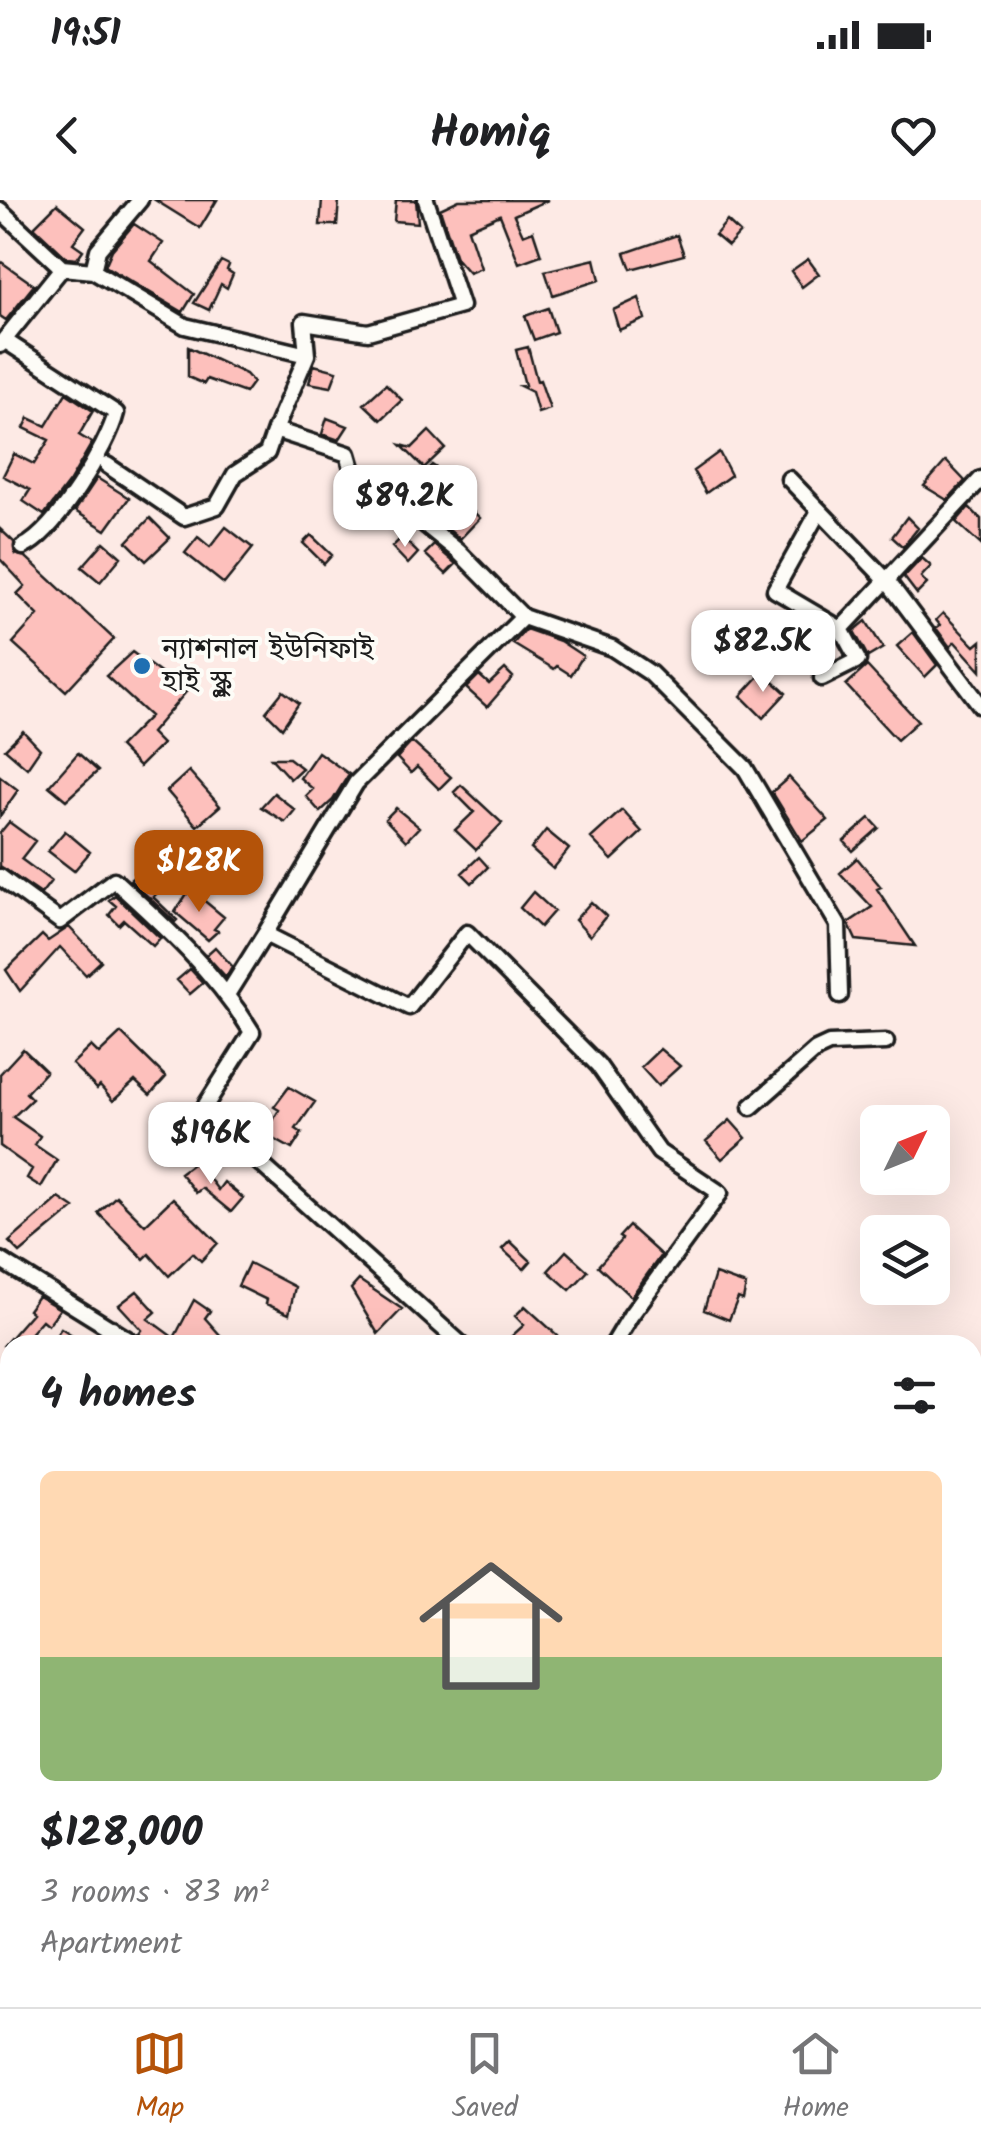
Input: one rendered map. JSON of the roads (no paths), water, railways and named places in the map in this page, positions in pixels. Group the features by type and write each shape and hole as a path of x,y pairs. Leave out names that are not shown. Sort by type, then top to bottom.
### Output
{"street":[{"path":"92,271 98,250 140,200"},
{"path":"107,465 184,517 218,506 234,474 267,453 307,356 304,322 368,332 461,306 426,200"},
{"path":"0,210 62,268 92,271 185,326 307,356"},
{"path":"22,547 30,544 70,500 116,413 2,343 62,268"},
{"path":"275,430 348,454 354,478 401,505 459,552 523,617 612,648 650,673 745,768 838,924 840,994"},
{"path":"841,629 981,479"},
{"path":"788,480 888,582 981,706"},
{"path":"819,511 775,590 841,629 858,660 822,678"},
{"path":"228,993 356,783 523,617"},
{"path":"0,876 60,921 114,880 177,937 228,993 252,1032 202,1111 450,1335"},
{"path":"265,934 408,1007 468,933 598,1065 659,1152 720,1193 619,1335"},
{"path":"751,1107 816,1050 829,1044 886,1042"},
{"path":"0,1260 122,1335"},
{"path":"107,1335 112,1328"}],"place":[{"name":"ন্যাশনাল ইউনিফাই হাই স্কুল","path":"142,666"}]}
